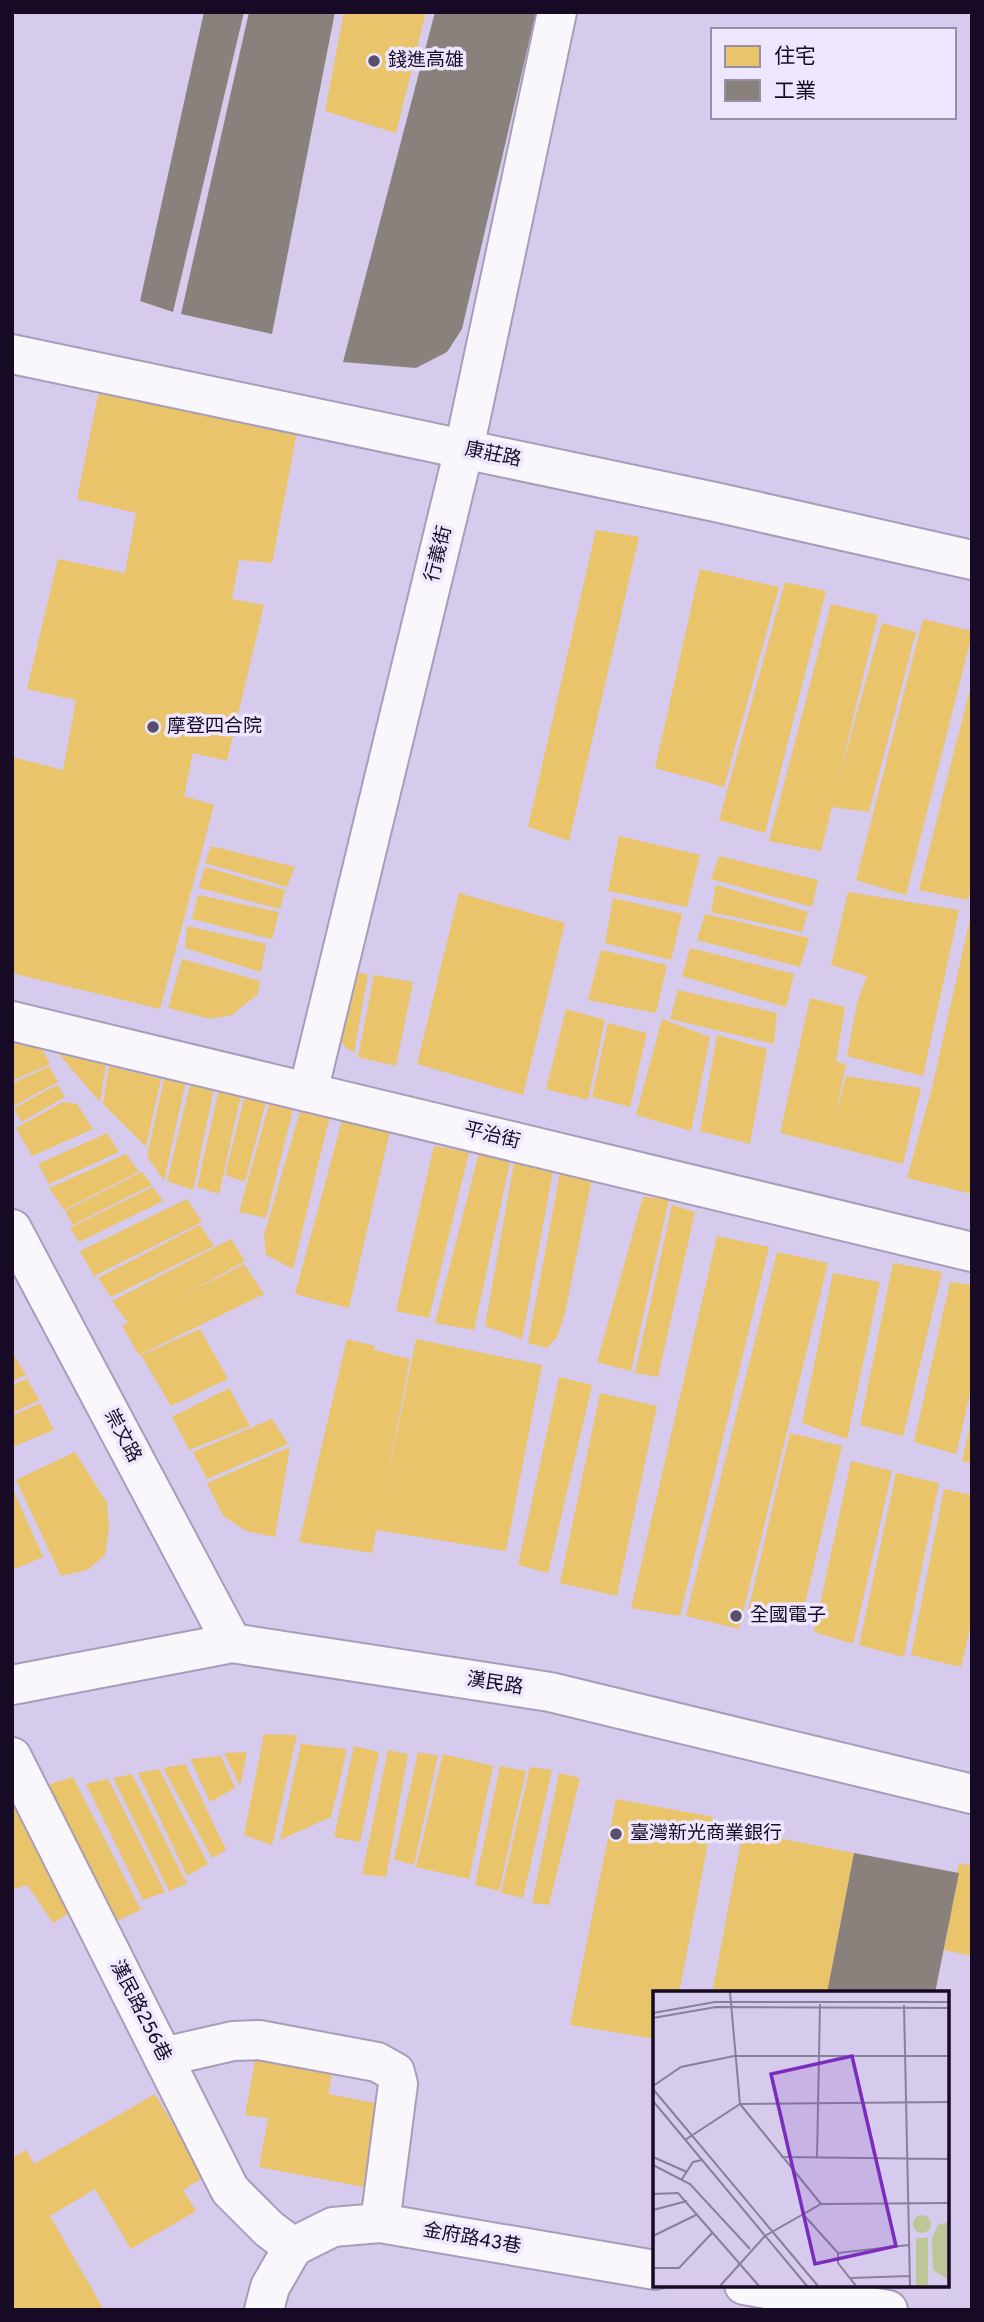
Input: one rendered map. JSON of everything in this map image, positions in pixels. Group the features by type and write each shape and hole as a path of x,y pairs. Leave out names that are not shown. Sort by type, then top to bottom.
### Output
{"street":[{"name":"行義街","path":"309,1092 464,449 557,12"},
{"name":"康莊路","path":"12,354 972,560"},
{"name":"平治街","path":"12,1021 972,1252"},
{"name":"崇文路","path":"12,1229 232,1643"},
{"name":"漢民路","path":"12,1685 232,1643 550,1692 972,1794"},
{"name":"漢民路256巷","path":"12,1757 230,2190 269,2229 293,2248"},
{"path":"163,2057 233,2041 259,2040 377,2062 395,2072 398,2084 380,2223"},
{"name":"金府路43巷","path":"293,2248 333,2227 380,2223 653,2270"},
{"path":"264,2310 270,2287 293,2248"},
{"path":"756,2287 888,2310"}],"building: 住宅":[{"name":"錢進高雄","path":"344,12 426,12 396,133 325,111"},
{"name":"摩登四合院","path":"99,391 297,432 272,563 239,560 232,599 264,605 227,761 193,753 184,796 214,805 160,1009 12,973 12,757 63,770 76,700 27,689 58,559 125,573 136,513 77,499"},
{"path":"596,530 639,537 569,841 528,827"},
{"path":"700,569 779,587 724,787 655,768"},
{"path":"785,582 826,591 765,833 719,820"},
{"path":"831,604 878,615 838,781 882,623 916,632 869,812 832,807 821,851 769,841"},
{"path":"923,619 972,631 972,634 906,895 856,880"},
{"path":"972,681 972,883 968,900 919,890"},
{"path":"619,836 700,855 687,907 608,891"},
{"path":"211,846 295,867 287,887 205,863"},
{"path":"719,856 818,880 812,907 711,879"},
{"path":"205,867 285,890 280,909 199,888"},
{"path":"716,885 808,912 802,932 711,912"},
{"path":"848,892 959,910 923,1076 847,1056 857,1003 867,976 831,965"},
{"path":"459,893 565,923 523,1095 417,1064"},
{"path":"198,895 279,912 272,939 192,919"},
{"path":"613,898 682,914 671,960 605,943"},
{"path":"972,910 972,1194 907,1178 932,1088"},
{"path":"705,914 809,938 800,967 697,940"},
{"path":"187,926 266,944 261,972 185,948"},
{"path":"690,948 794,974 786,1007 682,976"},
{"path":"601,950 667,965 656,1013 588,1000"},
{"path":"182,959 260,981 258,994 232,1015 210,1019 168,1008"},
{"path":"351,970 368,975 354,1053 344,1046 338,1034"},
{"path":"374,975 413,982 396,1066 358,1057"},
{"path":"678,990 777,1013 774,1044 670,1019"},
{"path":"810,998 845,1007 836,1062 846,1064 835,1117 846,1076 921,1088 903,1164 780,1133"},
{"path":"566,1009 605,1020 588,1100 546,1089"},
{"path":"662,1019 710,1037 691,1131 636,1115"},
{"path":"608,1023 647,1033 630,1107 592,1097"},
{"path":"12,1027 34,1033 50,1064 12,1081"},
{"path":"717,1035 767,1049 750,1144 700,1131"},
{"path":"44,1037 108,1053 100,1102"},
{"path":"49,1066 58,1082 13,1106 12,1084"},
{"path":"109,1066 161,1079 146,1147 103,1104"},
{"path":"165,1075 186,1081 164,1181 147,1156"},
{"path":"192,1077 215,1083 193,1190 167,1181"},
{"path":"57,1085 65,1097 21,1122 14,1108"},
{"path":"220,1085 242,1090 219,1194 197,1187"},
{"path":"245,1095 266,1102 245,1182 225,1175"},
{"path":"271,1098 294,1105 266,1218 239,1212"},
{"path":"63,1102 77,1104 93,1129 32,1156 16,1128"},
{"path":"300,1112 330,1115 293,1269 266,1255 264,1235"},
{"path":"342,1121 390,1131 349,1308 295,1294"},
{"path":"107,1133 119,1152 49,1184 38,1164"},
{"path":"434,1146 469,1152 429,1318 396,1311"},
{"path":"480,1149 511,1157 474,1330 435,1323"},
{"path":"126,1154 139,1172 64,1210 49,1188"},
{"path":"514,1163 553,1171 522,1339 485,1326"},
{"path":"142,1172 152,1185 73,1225 65,1211"},
{"path":"560,1173 592,1178 565,1313 557,1337 547,1348 528,1343"},
{"path":"153,1187 163,1201 79,1242 70,1228"},
{"path":"643,1197 669,1199 631,1371 597,1362"},
{"path":"187,1199 202,1222 94,1276 80,1251"},
{"path":"672,1205 695,1212 658,1377 635,1373"},
{"path":"200,1225 214,1246 111,1297 98,1278"},
{"path":"717,1236 769,1247 680,1616 631,1608"},
{"path":"231,1239 245,1261 180,1297 244,1264 264,1294 139,1355 122,1326 128,1323 112,1301"},
{"path":"777,1252 828,1263 739,1629 686,1616"},
{"path":"893,1263 942,1272 903,1436 860,1425"},
{"path":"833,1273 880,1282 847,1439 802,1423"},
{"path":"950,1282 972,1285 972,1385 956,1454 914,1442"},
{"path":"200,1329 228,1379 171,1406 141,1355"},
{"path":"347,1339 375,1346 374,1350 410,1359 383,1499 416,1339 542,1365 506,1551 376,1530 372,1553 299,1542"},
{"path":"12,1352 26,1375 12,1381"},
{"path":"559,1377 592,1385 548,1573 518,1565"},
{"path":"27,1379 39,1400 12,1413 12,1385"},
{"path":"229,1388 250,1426 189,1450 172,1417"},
{"path":"600,1393 657,1406 617,1596 560,1583"},
{"path":"40,1403 54,1430 12,1447 12,1416"},
{"path":"272,1419 288,1444 207,1479 193,1452"},
{"path":"972,1421 972,1463 962,1461"},
{"path":"790,1433 842,1446 800,1625 748,1611"},
{"path":"290,1447 275,1537 246,1531 223,1516 207,1483"},
{"path":"75,1452 107,1503 109,1528 105,1555 87,1570 61,1576 16,1480"},
{"path":"851,1461 892,1471 853,1644 814,1632"},
{"path":"896,1473 939,1483 904,1657 859,1645"},
{"path":"12,1487 43,1557 12,1570"},
{"path":"944,1489 972,1495 972,1619 961,1667 911,1655"},
{"path":"264,1734 297,1735 272,1845 244,1835"},
{"path":"301,1744 347,1749 331,1817 280,1840"},
{"path":"354,1746 379,1752 360,1842 334,1837"},
{"path":"388,1750 408,1754 386,1877 362,1874"},
{"path":"247,1752 240,1786 224,1753"},
{"path":"418,1752 438,1756 414,1865 394,1859"},
{"path":"443,1754 493,1766 469,1879 416,1867"},
{"path":"221,1756 235,1788 210,1802 190,1759"},
{"path":"185,1764 226,1850 212,1858 163,1768"},
{"path":"500,1766 526,1771 499,1891 475,1885"},
{"path":"530,1767 552,1770 523,1898 501,1893"},
{"path":"159,1769 208,1864 187,1876 138,1773"},
{"path":"559,1773 580,1778 549,1905 532,1903"},
{"path":"132,1774 187,1884 169,1891 113,1778"},
{"path":"73,1777 141,1910 115,1922 44,1786"},
{"path":"108,1779 165,1892 143,1900 86,1784"},
{"path":"12,1799 78,1908 53,1923 27,1885 12,1890"},
{"path":"616,1799 713,1817 679,1991 653,1991 653,2039 570,2025"},
{"path":"743,1831 854,1853 827,1991 712,1991"},
{"path":"959,1863 972,1866 972,1956 944,1950"},
{"path":"255,2060 332,2075 328,2094 385,2105 369,2188 259,2167 268,2118 245,2115"},
{"path":"155,2094 204,2177 183,2190 196,2211 131,2249 95,2189 50,2216 104,2310 14,2310 12,2158 26,2150 34,2164"}],"building: 工業":[{"path":"204,12 244,12 173,312 140,301"},
{"path":"249,12 335,12 272,334 181,314"},
{"path":"435,12 536,12 462,329 447,352 416,368 343,362"},
{"path":"854,1853 959,1873 935,1991 827,1991"}],"place":[{"name":"錢進高雄","path":"374,61"},
{"name":"摩登四合院","path":"153,727"},
{"name":"全國電子","path":"736,1616"},
{"name":"臺灣新光商業銀行","path":"616,1834"}]}
